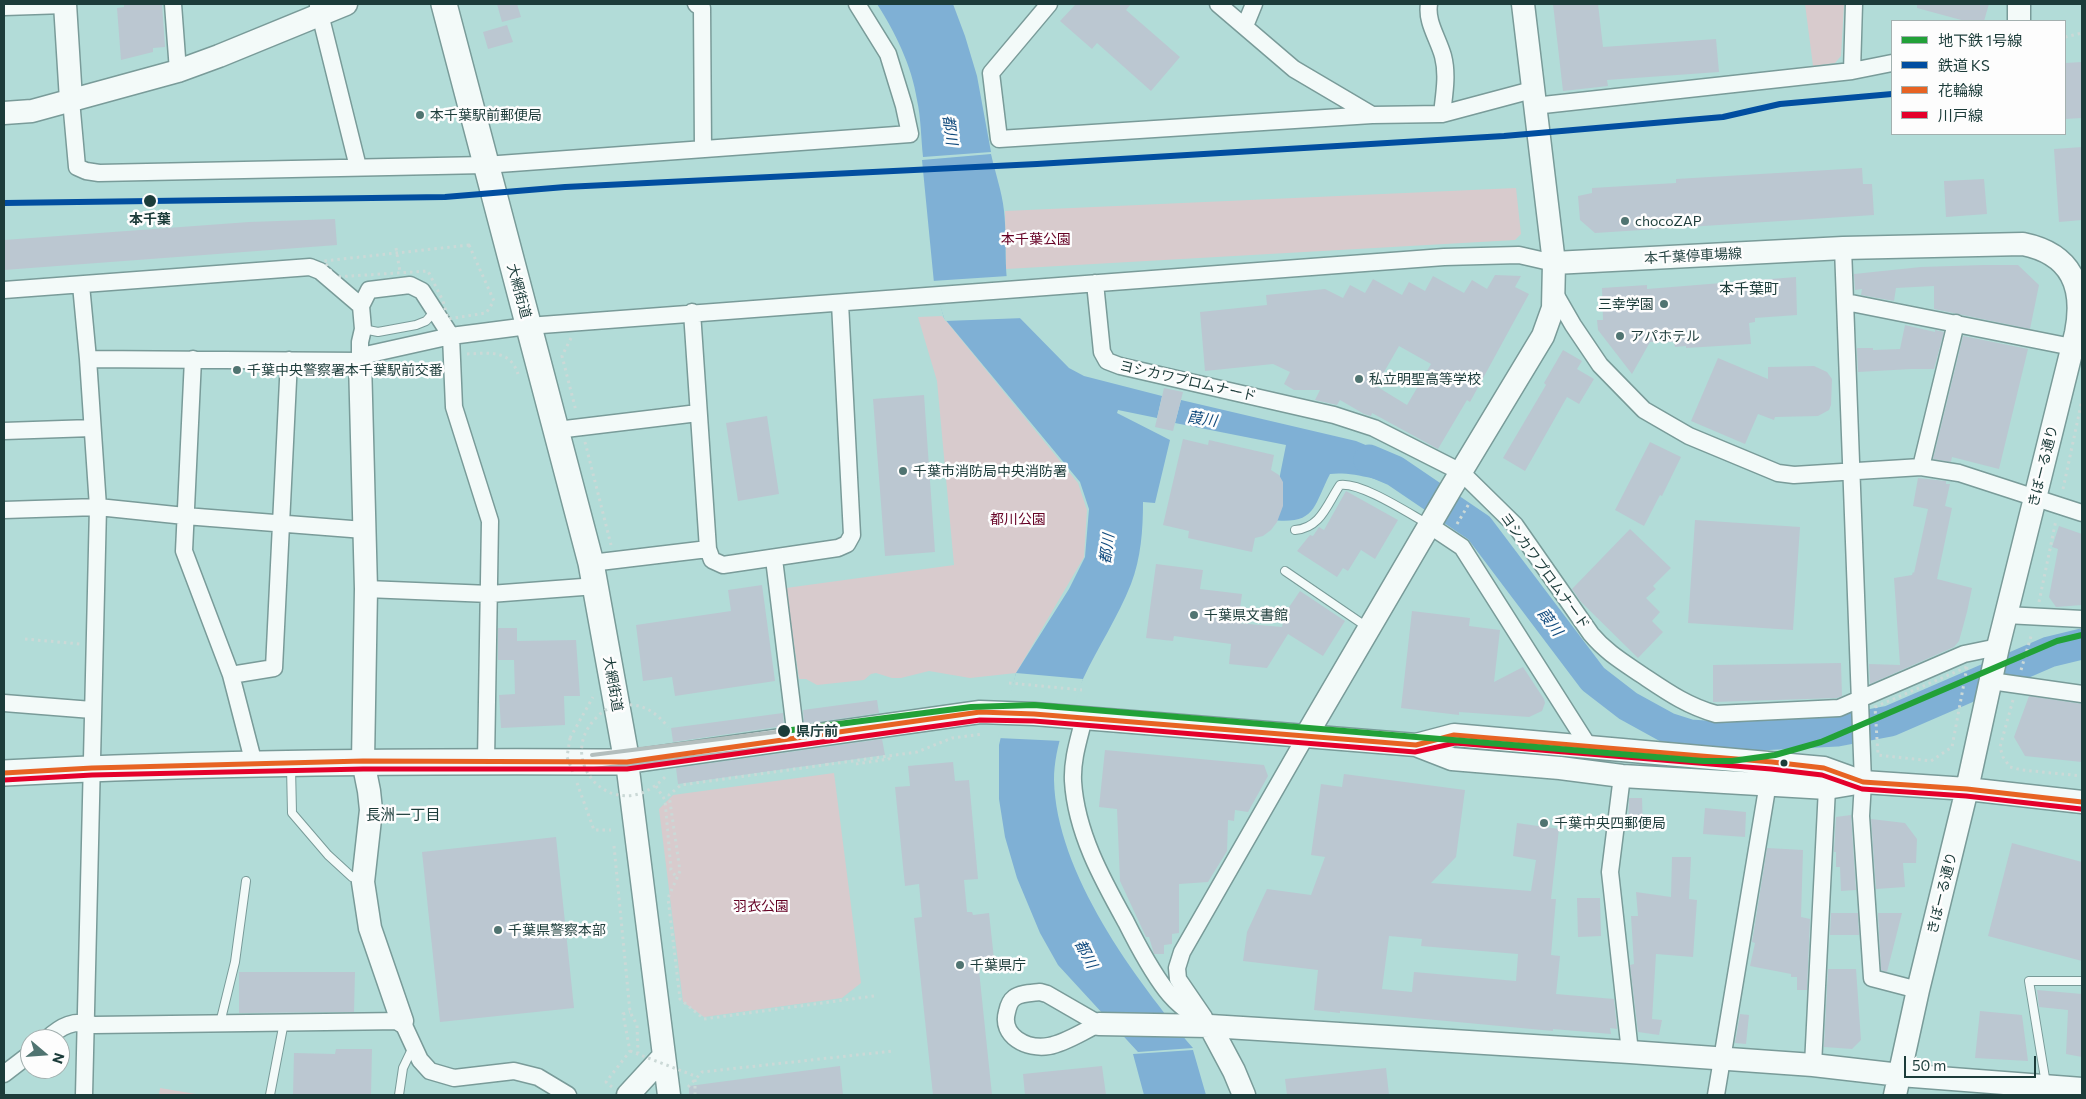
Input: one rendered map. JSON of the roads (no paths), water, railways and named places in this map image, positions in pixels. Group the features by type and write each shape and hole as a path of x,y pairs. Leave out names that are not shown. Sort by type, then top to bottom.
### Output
{"main road":[{"name":"大網街道","path":"444,4 594,574 627,762"},
{"path":"4,773 92,768 363,761 627,762"}],"street":[{"path":"4,7 65,4 77,167 99,173 485,164 910,134 904,106 888,54 857,4"},
{"path":"173,4 178,71"},
{"path":"4,113 32,111 178,71 218,56 318,9 346,4"},
{"path":"1049,4 991,72 999,139 1372,115 1442,114 1533,98 1852,71 1891,63"},
{"path":"1218,4 1294,69 1372,115"},
{"path":"1245,26 1254,4"},
{"path":"1429,4 1427,14 1443,57 1446,74 1442,114"},
{"path":"1244,1095 1234,1071 1210,1026 1178,979 1177,968 1182,952 1455,481 1543,336 1551,315 1554,292 1554,263 1523,4"},
{"path":"1852,71 1854,4"},
{"path":"2019,4 2020,20"},
{"path":"703,149 704,5"},
{"path":"318,9 358,167"},
{"name":"本千葉停車場線","path":"1554,263 1843,248 2024,244 2050,252 2059,259 2080,283"},
{"path":"1843,248 1863,782 1861,816 1872,978 1918,990"},
{"path":"88,360 360,361 370,354 451,336 528,326 692,312 1444,257 1519,255 1554,263"},
{"path":"4,290 310,267 320,271 361,306"},
{"name":"ヨシカワプロムナード","path":"1095,283 1102,352 1107,361 1120,366 1334,415 1374,428 1455,481 1515,525 1591,634 1604,649 1679,700 1696,709 1716,714 1859,707 1964,654 1998,647"},
{"name":"きぼーる通り","path":"1898,1085 1918,990 1967,789 2004,685 1998,647 2079,318 2080,283"},
{"path":"81,285 98,506 84,1095"},
{"path":"486,761 490,521 454,408 451,336 422,291 410,285 369,290 361,306 363,329 360,342 360,361 366,589 363,761 369,791 370,810 363,882 370,928 412,1047 430,1071 454,1078 514,1071 538,1077 568,1095"},
{"path":"1554,292 1573,325 1600,365 1644,410 1689,436 1778,473 1794,475 1921,467 1960,473 2082,514"},
{"path":"692,312 708,549 712,560 723,565 774,559 838,548 848,544 852,535 840,302"},
{"path":"1846,302 2072,347"},
{"path":"1921,467 1956,323"},
{"path":"193,359 184,551 231,675 254,764"},
{"path":"231,675 274,668 289,360"},
{"path":"557,430 698,414"},
{"path":"4,431 92,428"},
{"path":"4,510 98,506 185,516 364,530"},
{"path":"1433,519 1462,547 1589,747"},
{"path":"366,589 490,594 708,549"},
{"path":"774,559 796,738"},
{"path":"2006,615 2082,619"},
{"path":"2004,685 2082,694"},
{"path":"4,703 92,710"},
{"path":"669,1095 627,762 980,712 1034,714 1416,745 1452,759 1560,768 1622,776 1768,783 1827,788 1863,782 1967,789 2082,802"},
{"path":"1084,718 1074,758 1073,782 1078,812 1095,864 1147,963 1167,992 1185,1009 1210,1026"},
{"path":"1416,745 1454,735 1824,768 1863,782"},
{"path":"1622,776 1610,872 1630,1052"},
{"path":"1716,1095 1768,783"},
{"path":"1813,1065 1827,788"},
{"path":"1099,1024 1047,994 1040,992 1014,998 1010,1004 1005,1022 1008,1031 1015,1038 1023,1043 1036,1046 1049,1046 1099,1024 1210,1026 1813,1065 1898,1085 2046,1086 2082,1089"},
{"path":"58,1029 86,1023 94,1025 402,1021"},
{"path":"623,1088 663,1057"},
{"path":"4,1074 20,1062"}],"lane":[{"path":"363,329 378,332 416,325 426,321 435,310"},
{"path":"1295,530 1304,530 1316,522 1340,485 1347,484 1433,519"},
{"path":"1286,571 1369,628"},
{"path":"291,763 292,813 328,855 352,877 363,882"},
{"path":"220,1023 235,962 246,881"},
{"path":"2046,1086 2029,981 2082,981"},
{"path":"270,1095 284,1022"},
{"path":"399,1095 403,1068 412,1047"}],"water":[{"name":"都川","path":"877,4 953,4 977,76 991,152 923,157 915,87 907,62"},
{"name":"都川","path":"991,154 1003,204 1008,289 1016,314 1069,368 1084,376 1162,396 1157,418 1118,410 1117,413 1170,440 1155,503 1143,502 1141,544 1131,584 1083,679 1063,728 1059,741 1054,780 1058,815 1068,851 1102,923 1147,990 1193,1048 1138,1052 1058,965 1040,933 1017,878 1005,837 999,799 999,745 1016,673 1069,589 1085,557 1089,509 1080,482 944,318 934,283 922,160"},
{"path":"1181,400 1356,441 1385,453 1413,471 1402,489 1367,477 1338,473 1330,474 1316,504 1305,516 1297,520 1271,520 1286,445 1175,423"},
{"path":"1193,1050 1206,1095 1144,1095 1133,1054"}],"waterway":[{"name":"葭川","path":"1369,460 1395,471 1479,528 1593,679 1628,706 1668,728 1690,735 1719,737 1837,731 1890,721 2049,652 2082,644"}],"railway":[{"path":"592,755 784,731"},
{"path":"594,769 785,746"}],"metro line":[{"name":"1号線","path":"784,731 971,707 1034,705 1703,761 1732,761 1775,755 1821,742 2057,641 2082,635"}],"rail line":[{"name":"KS","path":"4,203 445,197 565,187 1037,164 1504,136 1723,117 1780,104 1891,94"}],"place":[{"name":"本千葉駅前郵便局","path":"420,115"},
{"name":"本千葉","path":"150,201"},
{"name":"chocoZAP","path":"1625,221"},
{"name":"三幸学園","path":"1664,304"},
{"name":"アパホテル","path":"1620,336"},
{"name":"千葉中央警察署本千葉駅前交番","path":"237,370"},
{"name":"私立明聖高等学校","path":"1359,379"},
{"name":"千葉市消防局中央消防署","path":"903,471"},
{"name":"千葉県文書館","path":"1194,615"},
{"name":"県庁前","path":"784,731"},
{"name":"千葉中央四郵便局","path":"1544,823"},
{"name":"千葉県警察本部","path":"498,930"},
{"name":"千葉県庁","path":"960,965"}],"district":[{"name":"本千葉町","path":"1749,289"},
{"name":"長洲一丁目","path":"403,815"}],"park label":[{"name":"本千葉公園","path":"1036,239"},
{"name":"都川公園","path":"1018,519"},
{"name":"羽衣公園","path":"761,906"}]}
